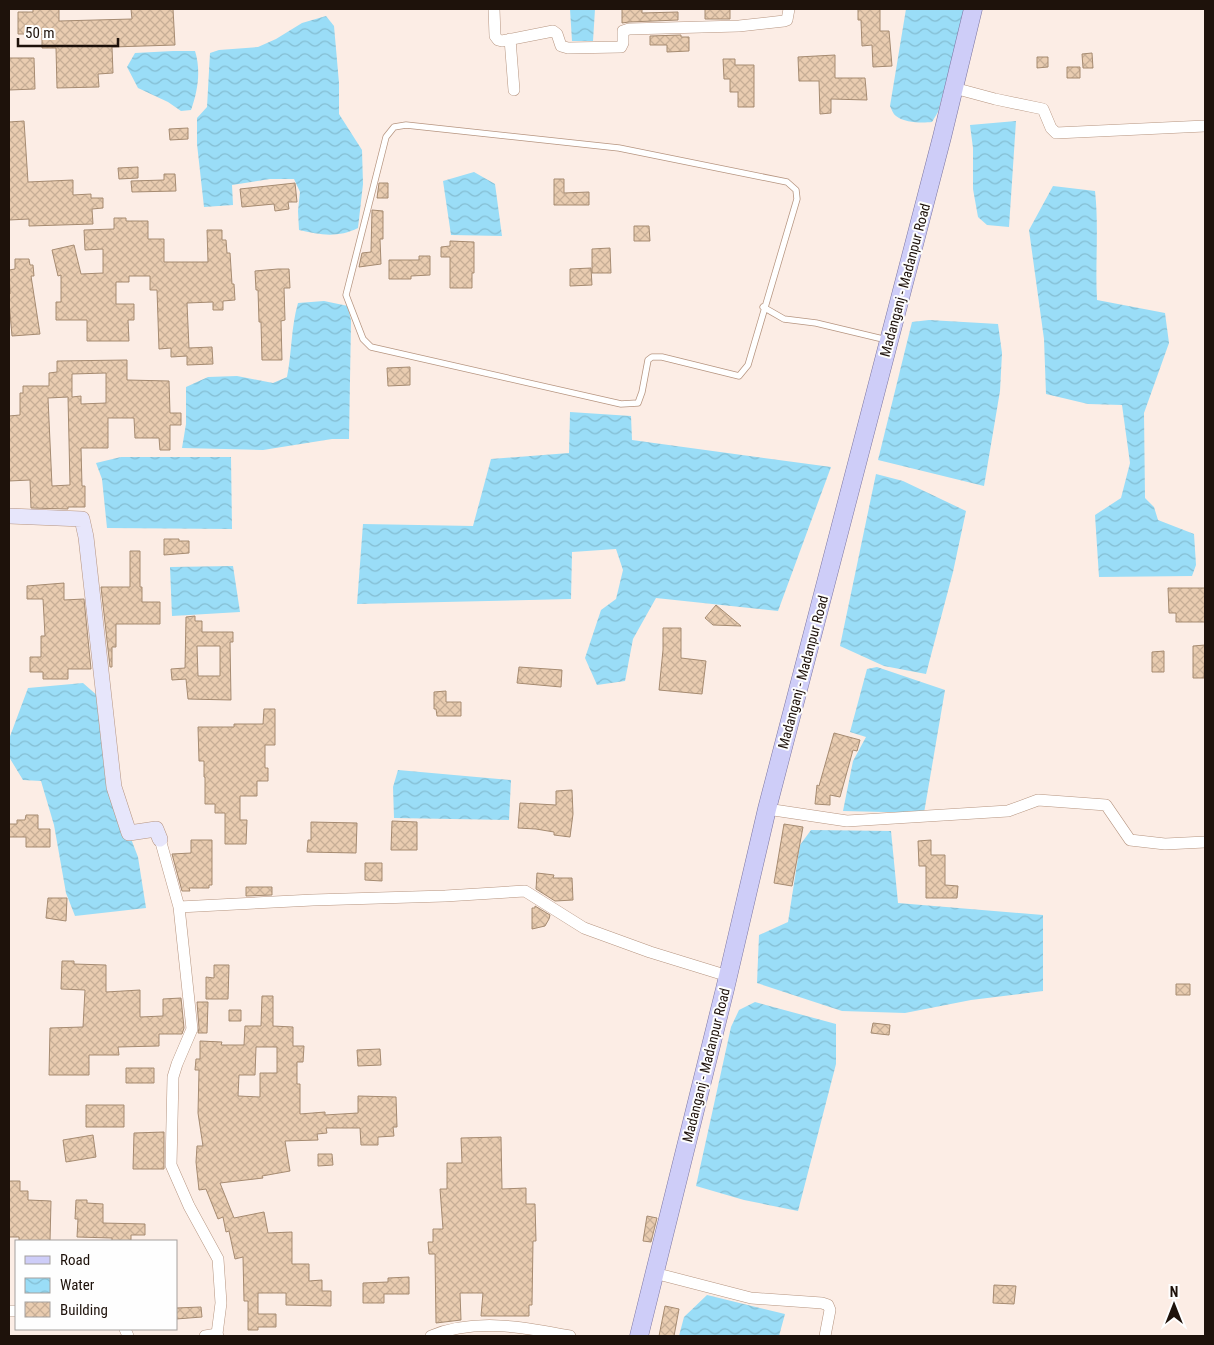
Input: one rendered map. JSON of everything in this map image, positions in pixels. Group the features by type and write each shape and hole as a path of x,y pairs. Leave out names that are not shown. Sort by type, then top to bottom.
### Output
{"main road":[{"name":"Madanganj - Madanpur Road","path":"639,1336 728,976 767,809 973,9"}],"street":[{"path":"494,9 498,40 502,41 553,31 557,34 561,46 564,48 621,47 623,31 625,29 748,25 787,20 789,9"},
{"path":"510,39 514,90"},
{"path":"954,88 1043,109 1051,128 1056,133 1205,126"},
{"path":"9,516 82,519 86,537 114,786 129,833 156,829 179,907 192,1028 176,1064 173,1077 171,1165 189,1206 218,1259 221,1303 218,1335 206,1336"},
{"path":"767,809 847,821 1008,811 1038,800 1106,805 1130,840 1165,844 1205,842"},
{"path":"179,907 525,891 584,928 650,952 728,976"},
{"path":"654,1273 751,1298 828,1305 830,1310 825,1336"},
{"path":"431,1336 445,1330 513,1326 570,1336"}],"lane":[{"path":"406,125 619,148 786,182 796,190 797,199 764,308 748,364 739,376 652,356 648,360 638,403 621,404 371,348 363,339 346,295 386,137 394,127 406,125"},
{"path":"764,308 784,318 816,323 889,340"}],"water":[{"path":"570,9 595,9 593,41 572,41"},
{"path":"906,9 966,9 938,112 932,122 904,120 895,115 890,106"},
{"path":"326,16 334,26 339,83 339,114 362,150 363,184 358,228 329,235 299,230 300,192 294,179 270,179 232,185 233,205 204,207 197,144 197,118 207,107 210,53 219,50 258,47 276,39 302,23"},
{"path":"195,51 198,80 191,110 181,111 168,102 138,88 127,67 135,53"},
{"path":"1016,121 1009,227 987,225 978,217 973,189 973,148 970,125"},
{"path":"474,172 495,184 502,236 451,235 443,181"},
{"path":"1053,186 1095,191 1097,218 1097,300 1165,313 1169,343 1144,413 1145,498 1154,507 1158,520 1194,534 1196,565 1192,576 1099,577 1095,515 1121,498 1130,463 1122,405 1088,404 1046,394 1044,339 1029,230"},
{"path":"324,301 348,306 351,321 349,439 332,439 263,450 182,448 186,424 186,387 208,377 237,376 273,383 287,377 298,303"},
{"path":"929,320 998,324 1002,353 1000,391 984,486 878,460 912,322"},
{"path":"570,412 631,416 632,440 831,467 778,611 656,598 633,639 625,681 597,685 585,658 601,610 616,599 623,570 616,549 572,552 571,599 357,604 363,524 473,526 491,459 569,453"},
{"path":"121,457 231,457 232,529 107,528 102,479 96,463"},
{"path":"876,474 903,481 966,511 953,572 926,674 884,666 840,646"},
{"path":"233,566 240,612 172,616 170,567"},
{"path":"877,667 945,690 924,813 843,811 853,761 866,737 850,732 867,669"},
{"path":"83,683 107,704 115,797 138,857 146,908 75,916 66,893 54,825 41,781 23,780 9,757 9,739 28,688"},
{"path":"398,770 511,780 509,820 394,818 393,787"},
{"path":"811,830 891,831 898,903 1043,915 1043,991 971,1000 905,1013 842,1011 757,983 759,935 788,922 800,845"},
{"path":"755,1002 836,1024 836,1064 798,1211 744,1200 696,1186 731,1027 739,1010"},
{"path":"707,1295 785,1314 779,1336 679,1336 684,1317"}],"building":[{"path":"33,9 59,9 59,21 132,19 131,9 173,9 175,45 112,47 113,73 98,74 99,87 57,88 56,48 42,48 42,34 18,34 18,12 33,12"},
{"path":"622,9 642,9 642,13 678,12 678,20 622,23"},
{"path":"705,9 730,9 730,19 705,19"},
{"path":"858,9 880,9 880,31 889,31 892,66 873,67 872,45 862,46 861,20 858,20"},
{"path":"681,35 681,37 689,37 689,51 667,52 667,45 650,45 650,36"},
{"path":"1092,53 1093,68 1083,68 1082,54"},
{"path":"835,55 835,78 865,78 867,100 831,99 831,113 820,114 819,81 799,81 798,57"},
{"path":"1037,57 1048,57 1048,67 1037,68"},
{"path":"9,58 34,58 35,89 9,90"},
{"path":"723,59 735,59 735,65 754,65 754,107 738,107 738,92 730,92 730,79 724,79"},
{"path":"1067,67 1080,67 1080,78 1067,78"},
{"path":"24,121 28,182 73,180 73,195 91,194 91,198 103,198 103,208 92,209 93,224 29,226 29,219 9,220 9,122"},
{"path":"188,128 188,139 170,140 169,129"},
{"path":"138,167 138,178 119,179 118,168"},
{"path":"164,174 175,174 176,191 132,192 131,181 164,180"},
{"path":"554,179 564,179 564,193 589,192 589,205 554,205"},
{"path":"295,183 297,202 288,202 289,209 275,211 274,204 242,207 240,189"},
{"path":"379,183 388,183 388,198 377,198"},
{"path":"372,210 383,211 383,239 380,239 381,264 359,267 362,253 371,252"},
{"path":"114,218 126,218 126,221 148,221 148,239 164,239 164,262 208,262 207,230 222,230 222,240 226,240 227,253 230,253 235,300 223,301 223,310 213,310 213,302 187,303 189,348 212,347 213,364 187,365 187,356 171,357 171,348 159,349 157,290 150,290 150,276 129,276 129,282 116,282 116,304 134,304 134,320 128,320 129,341 87,341 87,320 56,320 56,302 61,302 61,275 58,276 52,250 74,245 81,274 103,273 103,249 85,250 84,230 114,229"},
{"path":"634,226 649,226 650,241 634,241"},
{"path":"450,241 474,242 472,288 450,288 450,257 441,257 441,247 450,246"},
{"path":"610,248 611,273 592,273 592,249"},
{"path":"419,256 430,256 430,275 411,276 411,279 389,279 389,260 419,260"},
{"path":"15,259 29,259 30,265 33,265 34,276 31,276 40,334 12,336 9,270 15,269"},
{"path":"591,268 592,285 570,286 570,269"},
{"path":"289,269 290,288 284,288 285,320 281,321 282,360 262,360 261,322 259,322 258,290 256,290 255,271"},
{"path":"127,360 127,380 169,381 170,413 181,413 181,425 170,425 170,450 160,450 159,438 135,438 134,418 108,418 108,448 81,448 82,486 85,486 85,507 68,507 68,509 31,508 30,480 9,481 9,416 20,415 20,393 23,393 23,386 49,386 49,373 57,372 57,361","holes":["106,373 106,403 81,404 81,396 72,397 72,374","68,397 70,485 52,486 48,398"]},
{"path":"410,367 410,385 388,386 387,368"},
{"path":"164,539 189,541 189,553 164,555"},
{"path":"130,551 140,551 142,602 160,602 160,624 116,624 116,647 112,647 112,667 110,667 101,587 130,587"},
{"path":"64,583 64,600 84,599 91,669 68,669 68,679 43,679 43,672 30,672 30,657 41,657 41,636 45,636 43,599 27,599 27,586"},
{"path":"1168,588 1205,588 1205,622 1176,622 1176,613 1169,613"},
{"path":"716,605 741,626 713,625 705,618"},
{"path":"195,616 195,621 202,621 202,632 233,632 233,642 230,642 231,700 188,699 186,679 172,680 171,669 185,668 186,617","holes":["197,646 220,646 220,676 198,676"]},
{"path":"663,628 681,628 681,658 706,661 702,694 659,690"},
{"path":"1205,645 1204,678 1193,678 1193,646"},
{"path":"1164,651 1164,672 1152,672 1152,652"},
{"path":"519,667 562,670 561,687 517,683"},
{"path":"446,691 446,702 461,702 461,716 437,716 436,709 434,709 434,692"},
{"path":"264,709 275,709 275,745 265,745 265,768 268,768 268,781 257,781 257,796 240,796 240,820 247,820 246,844 225,844 225,813 215,813 215,804 205,804 204,761 199,761 198,727 234,727 234,724 263,724"},
{"path":"834,733 860,740 857,751 853,750 840,797 830,795 830,805 815,804 817,785 819,786"},
{"path":"572,790 573,814 570,837 554,835 554,832 518,828 520,803 556,805 556,791"},
{"path":"26,815 38,815 38,829 50,829 50,847 26,847 26,837 9,837 9,824 17,824 17,820 25,820"},
{"path":"392,821 417,822 417,850 391,850"},
{"path":"311,822 357,823 356,853 307,852 308,840 311,840"},
{"path":"784,824 803,827 792,886 774,883"},
{"path":"191,840 212,840 212,885 209,885 209,888 189,888 190,891 182,891 172,854 191,853"},
{"path":"931,840 931,855 945,855 945,885 958,886 957,898 926,898 926,866 919,866 918,841"},
{"path":"365,863 382,863 382,881 365,880"},
{"path":"537,873 554,875 553,878 572,878 573,900 555,901 536,889"},
{"path":"246,887 272,887 272,895 246,896"},
{"path":"48,898 67,898 66,921 46,918"},
{"path":"535,906 550,915 545,926 532,929 532,908 535,908"},
{"path":"62,961 74,961 74,964 106,965 106,992 140,990 140,1017 163,1016 163,999 181,998 184,1028 182,1034 159,1034 159,1046 118,1047 119,1055 89,1055 89,1075 49,1075 50,1028 83,1027 85,990 61,989"},
{"path":"214,965 229,965 228,999 206,999 206,977 214,978"},
{"path":"1176,984 1190,984 1190,995 1176,995"},
{"path":"262,996 273,996 273,1026 293,1027 293,1046 304,1046 303,1062 297,1062 297,1084 300,1084 300,1114 325,1112 325,1115 358,1113 358,1096 396,1097 397,1127 393,1127 394,1136 378,1137 378,1145 361,1145 360,1128 326,1128 327,1133 317,1134 318,1140 285,1141 290,1171 262,1176 263,1178 220,1183 234,1218 264,1212 268,1233 292,1232 292,1264 309,1264 309,1281 322,1280 322,1291 331,1291 331,1306 286,1305 286,1293 258,1293 258,1314 276,1314 276,1327 258,1327 258,1330 248,1330 248,1301 244,1301 243,1257 235,1259 229,1231 226,1232 223,1217 218,1219 206,1189 199,1190 196,1162 197,1146 203,1146 198,1113 199,1070 195,1070 196,1059 200,1059 200,1041 222,1042 221,1045 244,1045 245,1026 261,1026","holes":["256,1047 277,1047 277,1073 260,1073 260,1097 238,1096 239,1075 255,1075"]},
{"path":"197,1002 208,1002 207,1033 198,1033"},
{"path":"229,1010 241,1010 241,1021 229,1021"},
{"path":"873,1023 890,1025 889,1035 871,1033"},
{"path":"380,1049 381,1065 358,1066 357,1050"},
{"path":"126,1068 154,1068 154,1083 126,1083"},
{"path":"86,1105 124,1105 124,1127 86,1127"},
{"path":"164,1132 164,1169 133,1169 134,1133"},
{"path":"93,1135 96,1157 66,1162 63,1140"},
{"path":"501,1137 502,1189 526,1188 526,1204 535,1204 536,1241 533,1241 532,1305 529,1305 529,1316 481,1316 483,1293 460,1293 461,1320 436,1323 435,1254 429,1254 428,1242 433,1242 433,1229 443,1229 440,1189 447,1189 447,1163 462,1163 461,1138"},
{"path":"318,1154 332,1154 333,1165 318,1166"},
{"path":"9,1181 20,1181 20,1191 28,1191 28,1200 51,1201 50,1240 19,1240 19,1237 9,1237"},
{"path":"76,1200 87,1200 87,1203 103,1204 103,1223 145,1224 145,1235 131,1235 131,1240 77,1237 78,1219 75,1219"},
{"path":"647,1216 657,1218 651,1242 643,1241"},
{"path":"409,1277 409,1294 384,1294 384,1303 363,1303 363,1283 388,1282 388,1278"},
{"path":"994,1285 1016,1286 1014,1304 993,1303"},
{"path":"665,1306 679,1309 674,1336 659,1336"},
{"path":"201,1307 202,1317 178,1319 178,1308"}]}
